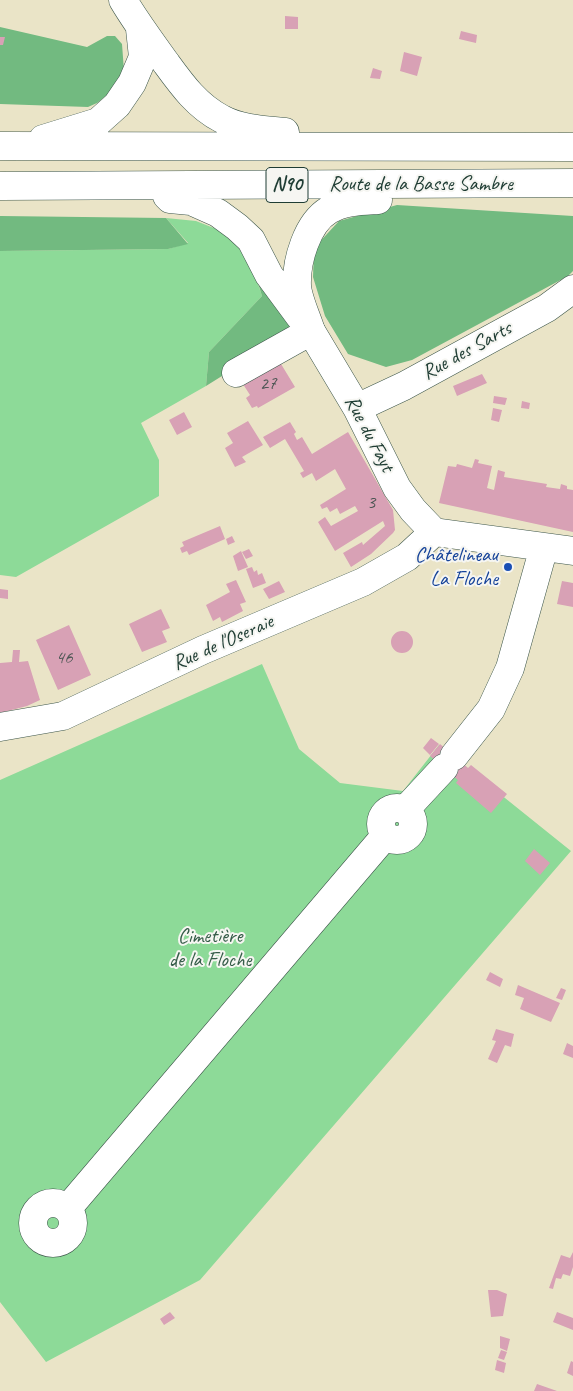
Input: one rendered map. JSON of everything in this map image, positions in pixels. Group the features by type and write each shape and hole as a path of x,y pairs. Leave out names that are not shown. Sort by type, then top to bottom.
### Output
{"main road":[{"name":"N90","path":"122,0 140,29 182,87 200,104 223,120 262,130 329,136 393,146"},
{"name":"N90","path":"12,146 98,122 117,106 132,83 143,56 140,29"},
{"name":"Route de la Basse Sambre","path":"12,146 573,147"},
{"name":"Route de la Basse Sambre","path":"0,186 573,183"},
{"name":"N90","path":"310,331 297,287 302,247 320,218 329,210 353,201 378,200 458,184"},
{"path":"157,186 170,199 191,201 218,213 237,226 251,240 269,276 310,331 236,373"},
{"name":"Rue des Sarts","path":"357,408 404,386 547,308 573,289"},
{"name":"Rue du Fayt","path":"310,331 357,408 397,488 434,532"},
{"path":"434,532 573,551"},
{"name":"Rue de l'Oseraie","path":"0,727 63,716 202,650 363,582 407,557 434,532"},
{"path":"68,1208 385,836 381,830 382,816 393,808 405,810 449,762 491,709 510,668 544,547"}],"green space":[{"path":"0,27 87,47 107,36 115,36 122,44 124,71 111,92 97,103 88,107 0,104"},
{"path":"397,205 573,216 573,271 568,276 412,360 386,367 348,354 325,316 313,277 314,248 339,221"},
{"path":"0,216 166,218 188,244 168,249 0,251"},
{"path":"166,218 196,221 229,234 251,263 262,296 209,352 206,386 141,423 159,460 159,496 16,577 0,575 0,251 168,249 188,243"},
{"path":"257,280 294,331 206,386 209,352 262,296"},
{"name":"Cimetière de la Floche","path":"262,664 299,749 340,783 403,791 439,745 571,851 200,1280 46,1362 0,1302 0,780"}],"building":[{"path":"285,16 298,17 298,29 285,29"},
{"path":"461,31 477,35 476,43 459,39"},
{"path":"0,37 5,37 3,45 0,45"},
{"path":"404,52 422,57 417,76 400,71"},
{"path":"373,68 382,71 380,79 370,78"},
{"path":"278,359 295,387 258,408 257,406 252,408 246,398 250,395 241,381"},
{"path":"482,374 487,383 457,396 453,386"},
{"path":"494,396 507,398 505,405 493,403"},
{"path":"522,401 530,403 529,409 521,408"},
{"path":"493,408 502,410 499,422 491,420"},
{"path":"184,412 192,427 177,435 169,420"},
{"path":"248,421 263,445 242,457 246,462 235,467 225,448 233,443 227,433"},
{"path":"290,422 296,432 294,434 297,440 302,437 312,454 348,432 393,510 395,530 393,533 371,554 351,567 343,553 362,542 363,545 385,526 383,521 335,551 318,522 325,517 331,526 358,511 355,506 340,514 337,508 330,512 327,507 322,509 320,505 346,489 335,469 316,481 312,473 303,478 300,473 304,471 285,439 270,448 263,437"},
{"path":"475,459 479,460 478,463 492,466 487,488 494,490 498,470 505,472 504,477 547,484 546,487 560,489 561,484 567,486 567,489 573,490 573,532 439,503 448,466 456,467 457,464 472,468"},
{"path":"220,526 225,539 189,555 187,551 182,553 180,548 184,546 182,542"},
{"path":"232,536 235,542 228,545 226,539"},
{"path":"249,549 253,556 246,559 242,552"},
{"path":"241,551 248,567 238,571 233,556"},
{"path":"252,567 254,572 257,570 258,575 262,573 266,583 253,588 246,569"},
{"path":"236,580 246,602 240,604 243,611 222,622 220,617 213,621 206,605 230,592 226,584"},
{"path":"279,581 285,592 269,599 263,589"},
{"path":"562,581 573,583 573,607 557,604"},
{"path":"0,589 8,590 8,599 0,598"},
{"path":"161,609 170,628 162,631 167,642 142,652 129,624"},
{"path":"69,625 91,675 58,690 36,640"},
{"path":"402,631 410,634 413,642 410,650 402,653 394,650 391,642 394,634"},
{"path":"13,650 20,650 19,662 28,661 40,700 27,706 0,713 0,663 12,662"},
{"path":"431,738 439,744 430,755 423,748"},
{"path":"440,744 468,768 471,765 507,794 491,813 456,783 458,780 430,756"},
{"path":"534,849 550,863 540,875 525,861"},
{"path":"490,972 503,979 500,987 486,980"},
{"path":"518,985 560,1003 551,1022 520,1009 524,998 515,995"},
{"path":"561,988 566,990 562,1000 556,998"},
{"path":"496,1029 514,1034 511,1047 505,1045 497,1063 488,1059 496,1041 492,1040"},
{"path":"567,1043 573,1046 573,1058 563,1054"},
{"path":"573,1252 573,1267 570,1276 563,1274 561,1279 556,1278 553,1289 549,1288 561,1255 570,1258"},
{"path":"488,1290 497,1290 507,1294 503,1316 491,1317"},
{"path":"170,1312 175,1318 164,1325 160,1319"},
{"path":"557,1312 573,1318 573,1330 553,1322"},
{"path":"500,1336 510,1339 507,1351 500,1348"},
{"path":"501,1350 507,1352 504,1360 498,1358"},
{"path":"497,1360 506,1363 504,1373 495,1370"},
{"path":"571,1361 573,1362 573,1376 567,1373"},
{"path":"537,1384 557,1391 534,1391"}],"place":[{"name":"Châtelineau La Floche","path":"508,567"}]}
